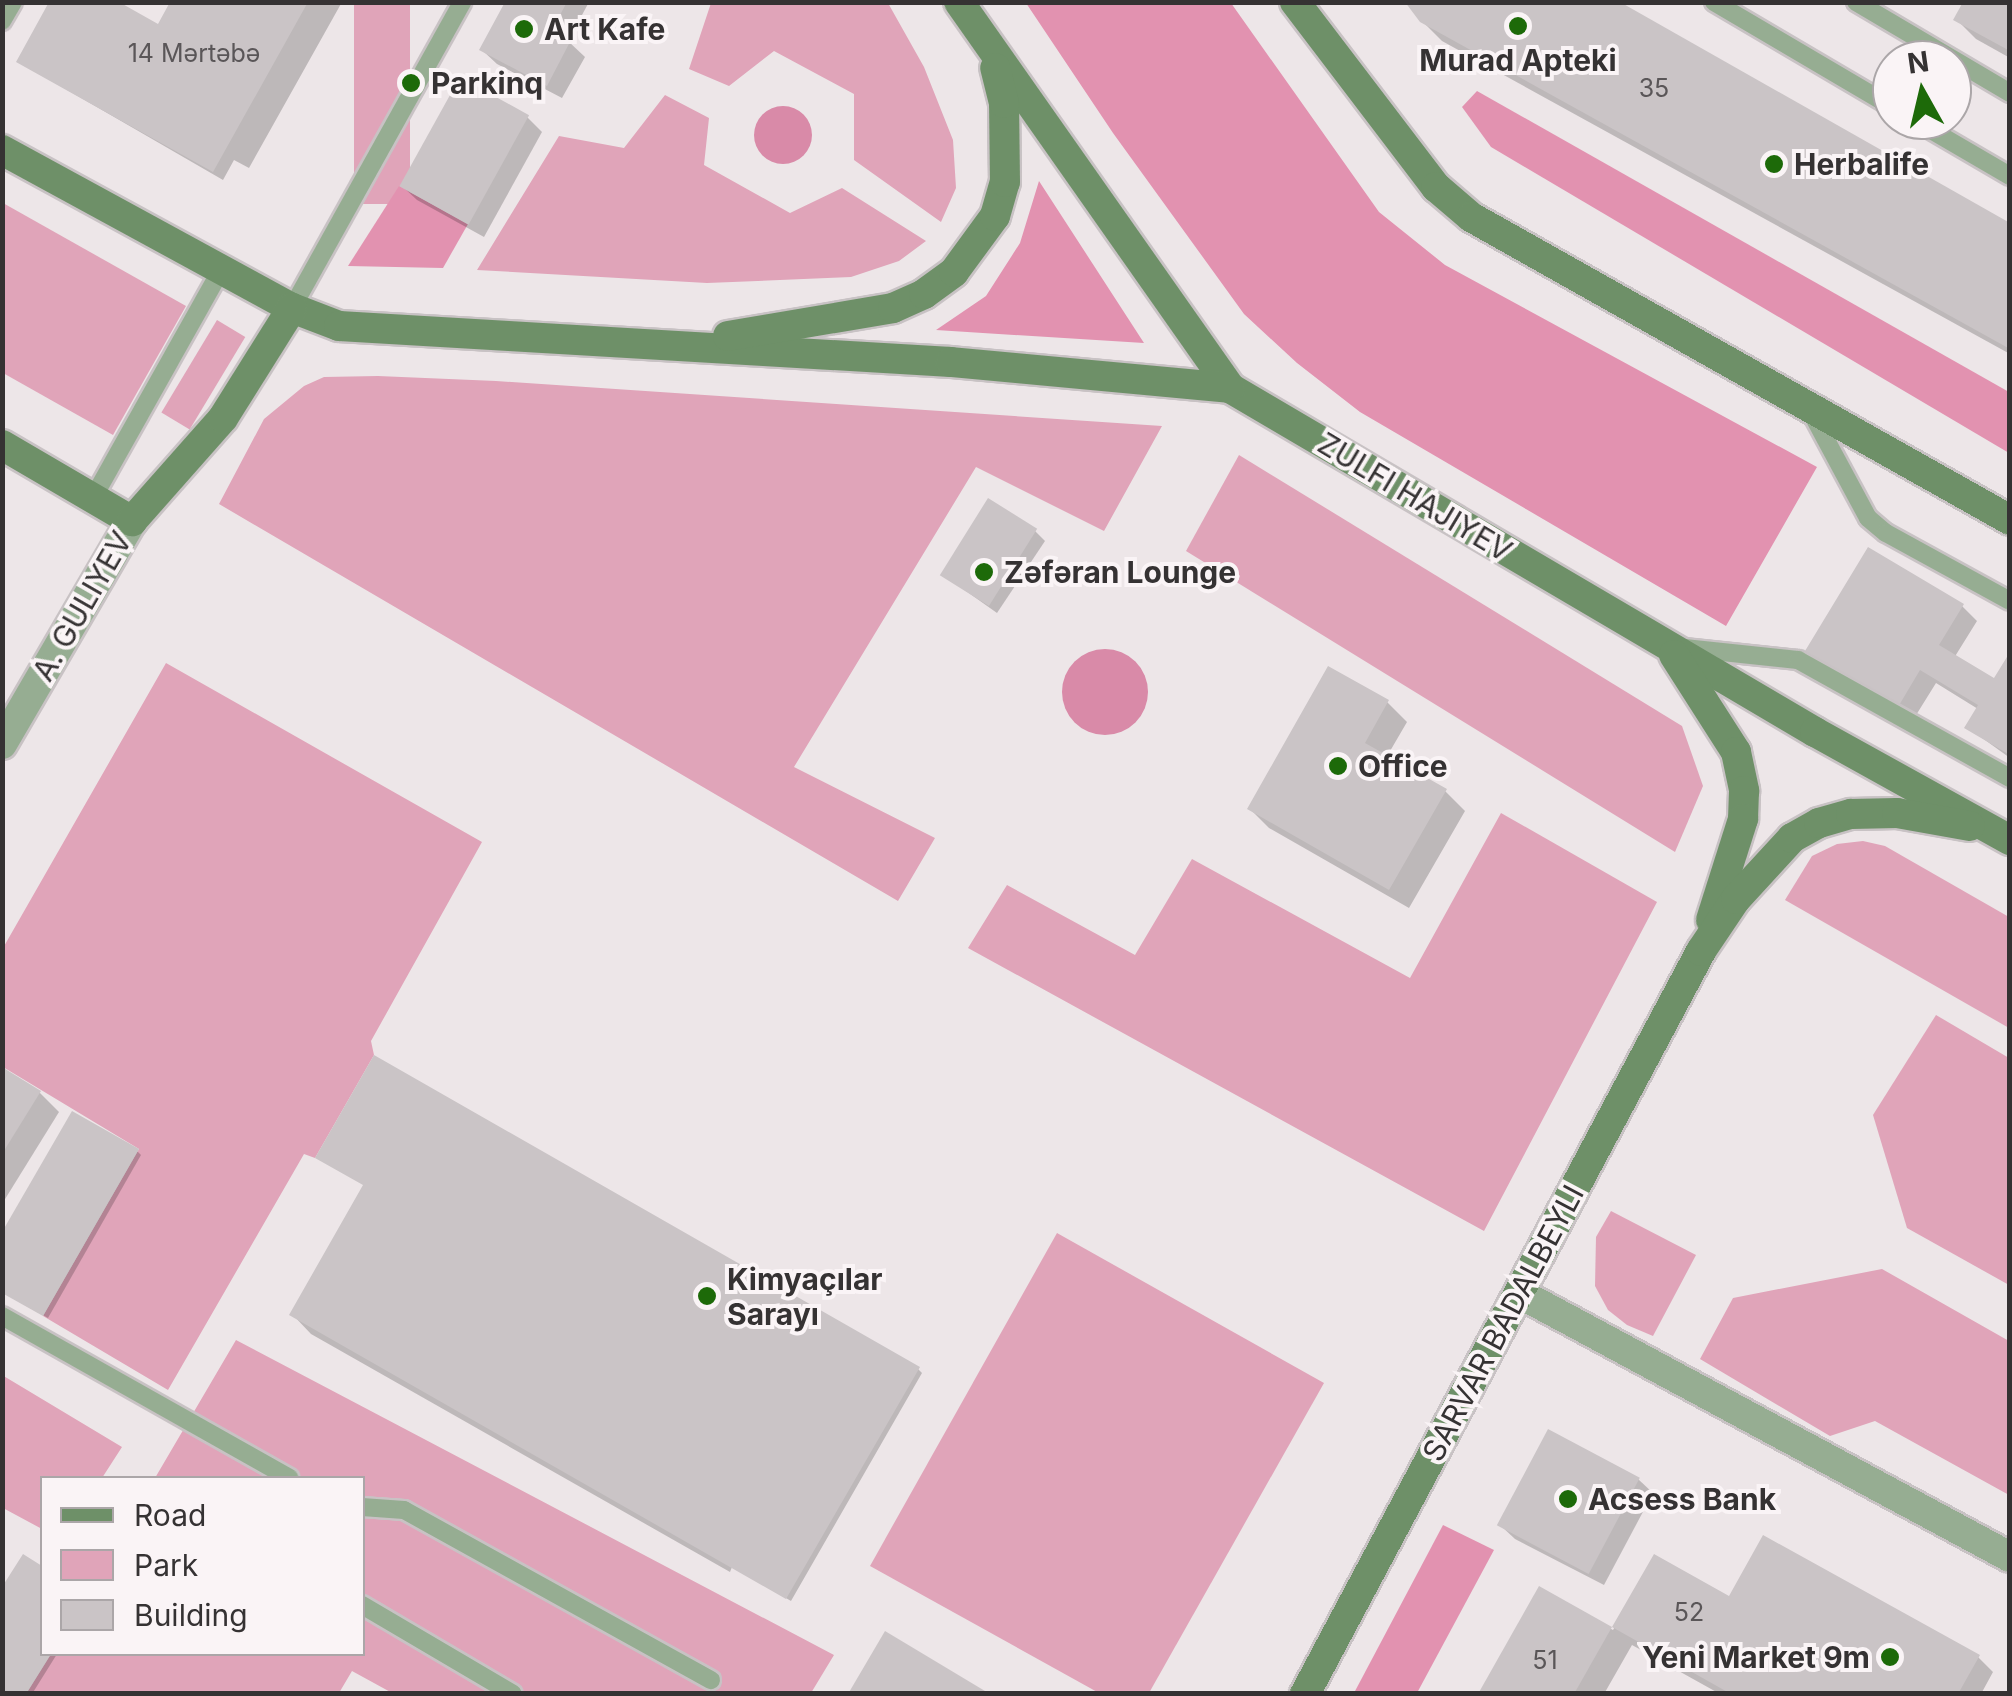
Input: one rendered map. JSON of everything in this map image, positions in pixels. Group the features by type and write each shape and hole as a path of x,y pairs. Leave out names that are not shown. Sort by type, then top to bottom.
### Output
{"main road":[{"name":"ZULFI HAJIYEV","path":"959,2 991,54 1230,388 1668,646 2001,835"},
{"path":"1295,2 1425,173 1454,204 2010,520"},
{"path":"666,346 893,308 924,294 954,272 995,216 1004,182 1004,103 991,54"},
{"path":"2,150 292,308 320,321 370,331 951,362 1230,388"},
{"path":"2,445 132,521 223,418 292,308"},
{"path":"1668,646 1736,752 1744,790 1743,819 1701,951"},
{"path":"1701,951 1760,867 1792,838 1819,823 1851,814 1897,814 2001,835"},
{"name":"SARVAR BADALBEYLI","path":"1305,1694 1701,951"}],"street":[{"name":"A. GULIYEV","path":"7,727 132,521"},
{"path":"1519,1292 2010,1557"}],"lane":[{"path":"2,21 13,2"},
{"path":"292,308 462,2"},
{"path":"1714,2 1872,95"},
{"path":"1856,2 2010,93"},
{"path":"1948,140 2010,176"},
{"path":"93,498 221,270"},
{"path":"1805,402 1868,518 1886,533 2010,601"},
{"path":"1668,646 1798,660 2010,778"},
{"path":"2,1316 285,1476"},
{"path":"365,1507 404,1510 711,1680"},
{"path":"365,1607 513,1694"}],"green space":[{"path":"354,3 410,3 410,204 354,204"},
{"path":"711,3 888,3 924,67 953,140 956,188 941,222 854,160 854,94 774,51 729,86 689,69"},
{"path":"665,95 709,118 704,165 790,213 842,188 926,241 899,261 851,277 707,283 477,270 559,136 624,148"},
{"path":"3,203 186,306 113,435 3,373"},
{"path":"217,320 245,337 190,430 161,413"},
{"path":"378,376 1162,426 1104,531 976,467 794,767 935,838 898,901 219,504 264,419 304,386 324,377"},
{"path":"1239,455 1682,726 1703,786 1675,852 1186,551"},
{"path":"166,663 482,842 371,1041 374,1055 315,1158 304,1154 168,1390 43,1316 139,1149 3,1067 3,948"},
{"path":"1501,813 1657,902 1484,1231 968,948 1007,885 1135,955 1192,859 1410,978"},
{"path":"1863,841 1885,846 2009,917 2009,1028 1785,900 1812,856 1837,844"},
{"path":"1936,1015 2009,1058 2009,1285 1907,1228 1873,1115"},
{"path":"1611,1211 1696,1255 1653,1336 1627,1325 1608,1310 1595,1286 1596,1237"},
{"path":"1057,1233 1324,1383 1149,1693 1099,1693 870,1566"},
{"path":"1882,1269 2009,1341 2009,1495 1875,1421 1830,1436 1700,1359 1733,1298"},
{"path":"236,1340 834,1655 811,1693 394,1694 352,1671 339,1693 26,1694 50,1656 365,1656 365,1476 156,1476"},
{"path":"2,1375 122,1447 103,1476 40,1476 40,1528 3,1508"}],"shaded area":[{"path":"1026,3 1231,3 1379,212 1445,265 1817,467 1726,626 1360,412 1297,363 1244,314 1113,133"},
{"path":"1477,91 2009,392 2009,453 1491,147 1462,107"},
{"path":"783,106 803,115 812,135 803,155 783,164 763,155 754,135 763,115"},
{"path":"1039,181 1144,343 936,330 986,296 1020,243"},
{"path":"399,186 468,224 443,268 348,266"},
{"path":"1105,649 1122,652 1136,661 1145,675 1145,709 1136,723 1122,732 1105,735 1088,732 1074,723 1065,709 1062,692 1065,675 1074,661 1088,652"},
{"path":"1443,1525 1494,1550 1417,1693 1354,1693"}],"building":[{"path":"49,2 119,2 158,24 170,2 308,2 213,172 16,62"},
{"path":"505,2 567,2 552,30 571,40 547,86 479,50"},
{"path":"1405,2 1620,2 2010,223 2010,349 1420,22"},
{"path":"1963,2 2010,2 2010,51 1953,20"},
{"path":"460,77 529,115 468,225 399,186"},
{"path":"988,498 1037,529 989,606 940,575"},
{"path":"1868,547 1964,604 1939,645 1994,678 2010,652 2010,755 1964,728 1978,705 1920,670 1898,707 1805,651"},
{"name":"Office","path":"1328,666 1389,700 1365,743 1447,789 1389,890 1247,809"},
{"path":"374,1055 920,1367 786,1599 289,1315 363,1185 315,1158"},
{"path":"2,1067 41,1091 2,1154"},
{"path":"72,1111 139,1149 43,1316 2,1293 2,1232"},
{"path":"1548,1429 1640,1478 1589,1574 1497,1525"},
{"path":"1763,1535 1980,1655 1958,1694 1731,1694 1612,1627 1654,1554 1729,1596"},
{"path":"23,1554 40,1565 40,1656 50,1656 26,1694 2,1694 2,1587"},
{"path":"1539,1586 1612,1627 1574,1694 1478,1694"},
{"path":"885,1631 990,1694 848,1694"}],"place":[{"name":"Murad Apteki","path":"1518,26"},
{"name":"Art Kafe","path":"524,29"},
{"name":"Parkinq","path":"411,83"},
{"name":"Herbalife","path":"1774,164"},
{"name":"Zәfәran Lounge","path":"984,572"},
{"name":"Office","path":"1338,766"},
{"name":"Kimyaçılar Sarayı","path":"707,1296"},
{"name":"Acsess Bank","path":"1568,1499"},
{"name":"Yeni Market 9m","path":"1890,1657"}]}
